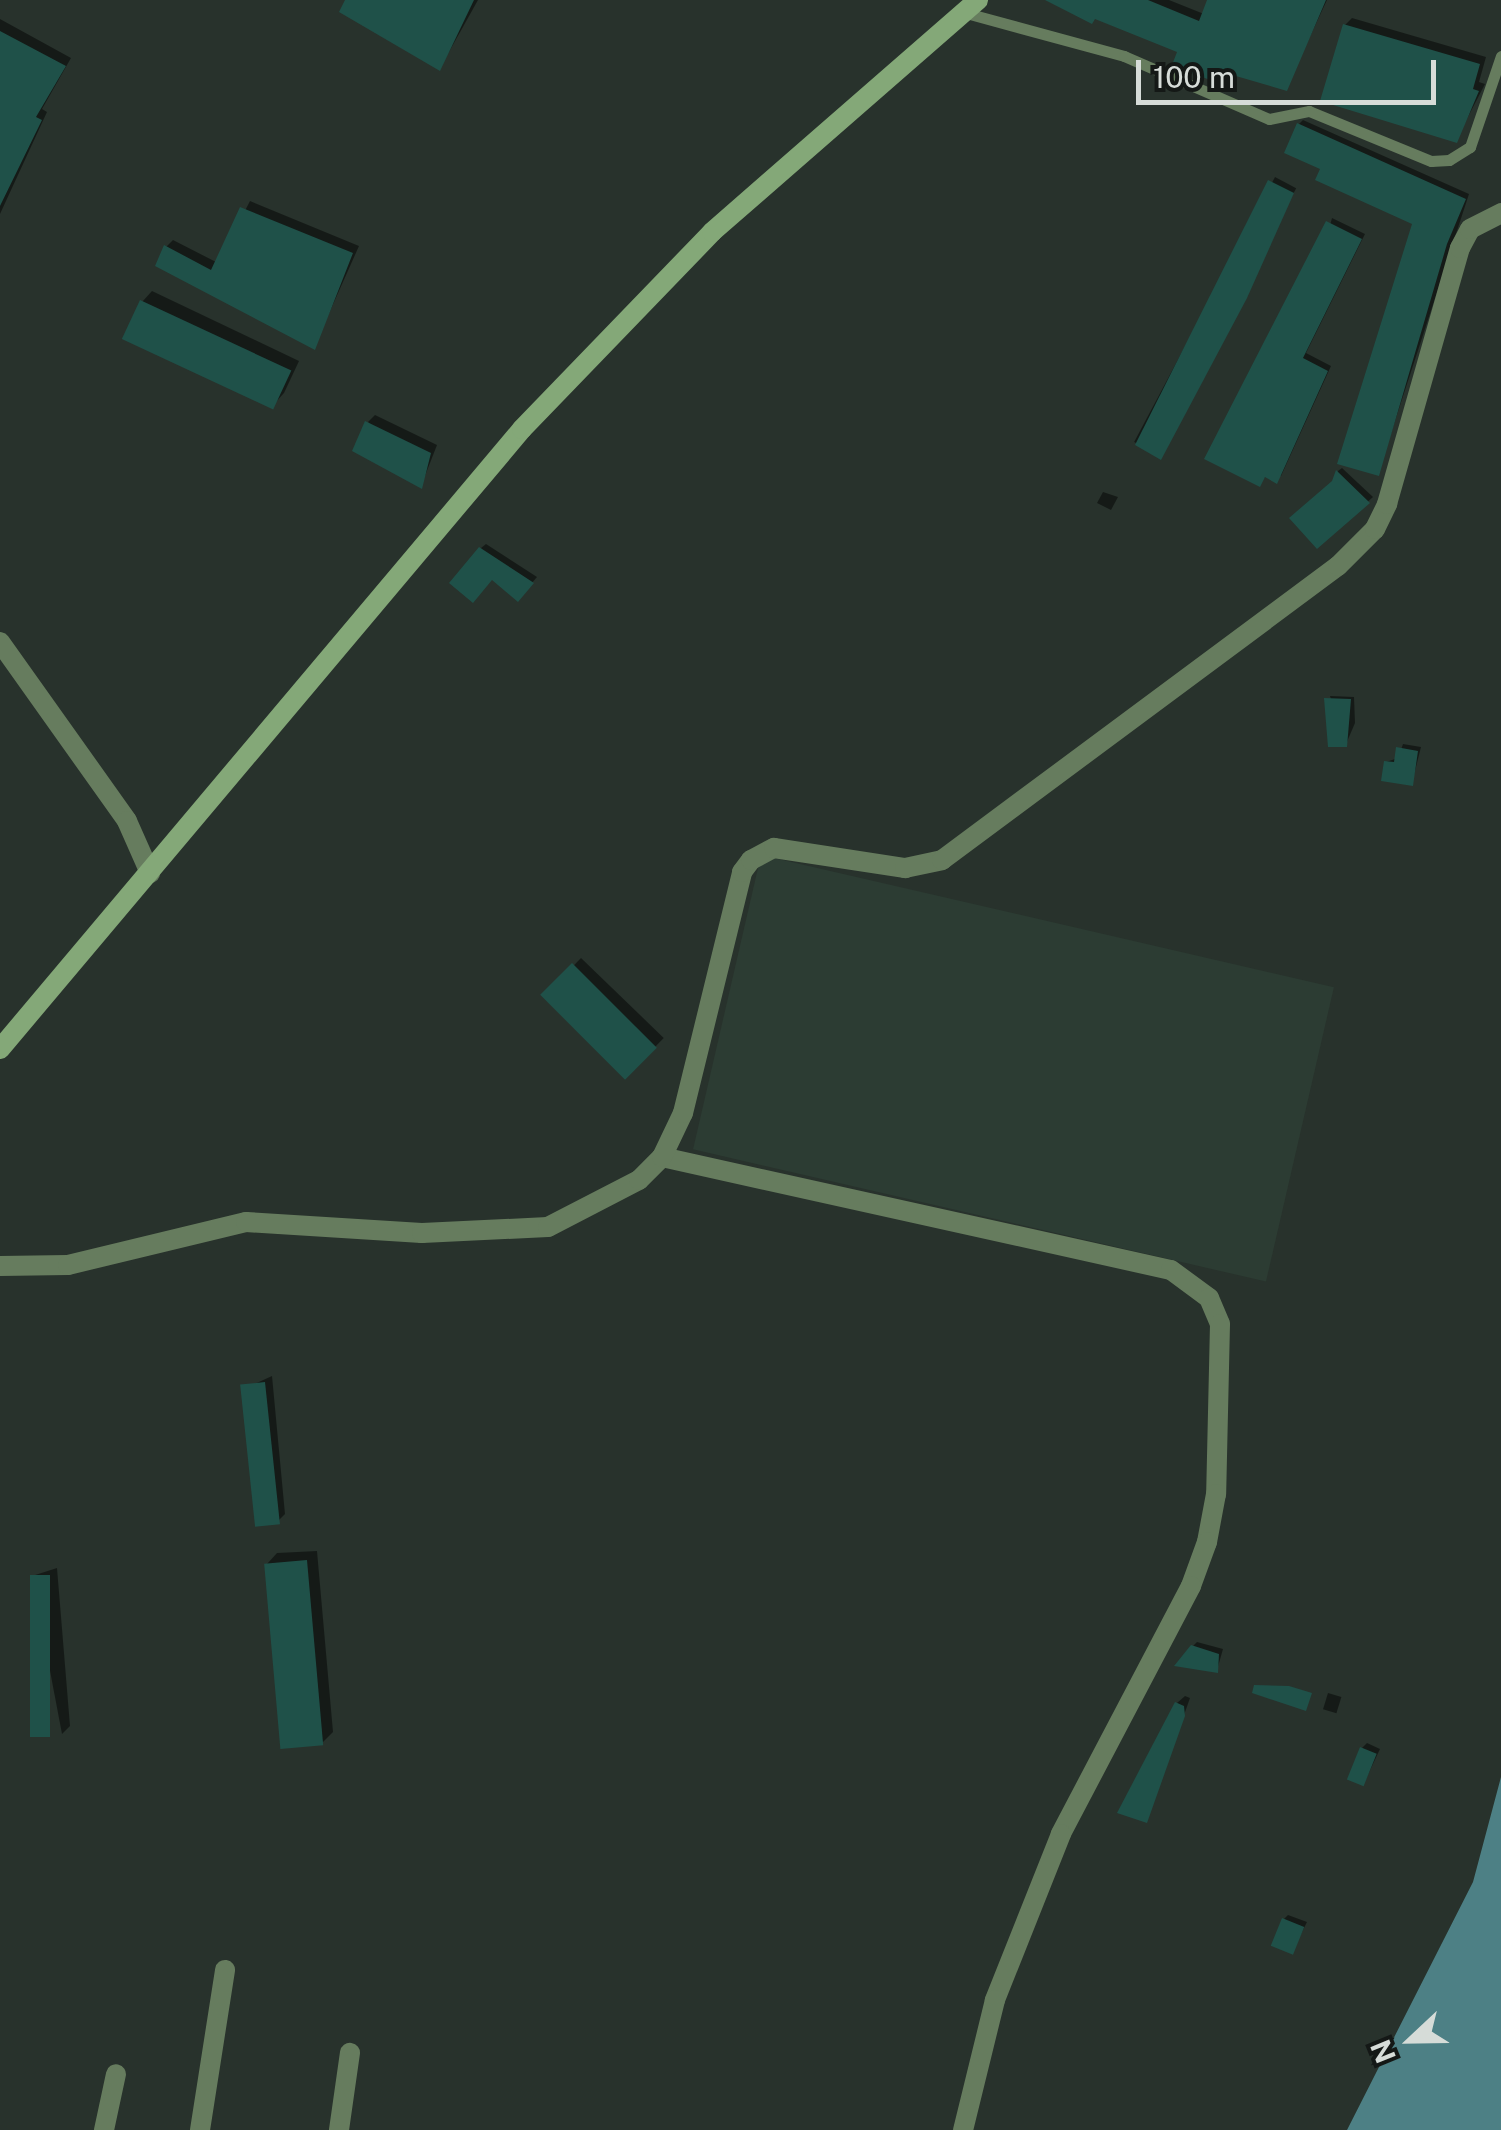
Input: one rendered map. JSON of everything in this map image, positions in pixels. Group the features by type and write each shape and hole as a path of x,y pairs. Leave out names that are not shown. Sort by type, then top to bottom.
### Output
{"street":[{"path":"0,1049 522,429 654,290 972,6"},
{"path":"0,1266 68,1264 246,1222 422,1233 548,1227 611,1199 662,1157 683,1113 742,872 751,860 774,848 905,868 942,860 1338,566 1375,529 1387,504 1460,248 1470,229 1501,213"},
{"path":"0,642 126,821 150,873"},
{"path":"662,1157 1171,1270 1209,1298 1220,1324 1216,1494 1207,1542 1061,1834 996,2000 963,2130"},
{"path":"200,2130 225,1970"},
{"path":"339,2130 350,2053"},
{"path":"104,2130 116,2074"}],"lane":[{"path":"972,6 1124,56 1270,119 1309,111 1431,162 1470,147 1501,56"}],"shaded area":[{"path":"761,855 1334,987 1266,1282 693,1149"}],"water":[{"path":"1501,1777 1501,2130 1347,2130 1473,1882"}],"building":[{"path":"345,0 474,0 440,71 339,12"},
{"path":"1045,0 1148,0 1199,21 1207,0 1326,0 1287,91 1229,74 1225,86 1172,65 1177,52 1095,19 1092,24"},
{"path":"1343,24 1480,64 1473,89 1479,91 1457,143 1320,101"},
{"path":"0,31 66,66 36,117 42,120 0,206"},
{"path":"1297,123 1466,199 1447,244 1379,476 1337,464 1412,224 1315,180 1320,169 1284,153"},
{"path":"1268,180 1294,193 1247,298 1161,460 1135,445"},
{"path":"240,207 353,253 315,350 155,266 164,245 211,270"},
{"path":"1326,221 1362,239 1303,358 1328,371 1277,484 1265,477 1260,487 1204,459"},
{"path":"140,300 291,371 273,410 122,339"},
{"path":"365,421 431,453 422,489 352,451"},
{"path":"1336,470 1370,503 1317,549 1289,518 1332,481"},
{"path":"479,547 534,583 518,602 492,580 473,603 449,583"},
{"path":"1324,698 1351,699 1347,747 1328,747"},
{"path":"1396,747 1418,751 1413,786 1381,781 1384,761 1394,762"},
{"path":"572,963 657,1048 625,1080 540,995"},
{"path":"265,1382 280,1524 255,1527 240,1385"},
{"path":"307,1560 323,1745 280,1749 264,1564"},
{"path":"30,1575 50,1575 50,1737 30,1737"},
{"path":"1191,1645 1219,1654 1218,1673 1174,1666"},
{"path":"1254,1685 1289,1686 1312,1693 1306,1711 1252,1693"},
{"path":"1175,1702 1184,1706 1185,1716 1147,1823 1117,1813"},
{"path":"1360,1747 1377,1754 1364,1786 1347,1779"},
{"path":"1282,1918 1304,1927 1293,1955 1271,1946"}]}
